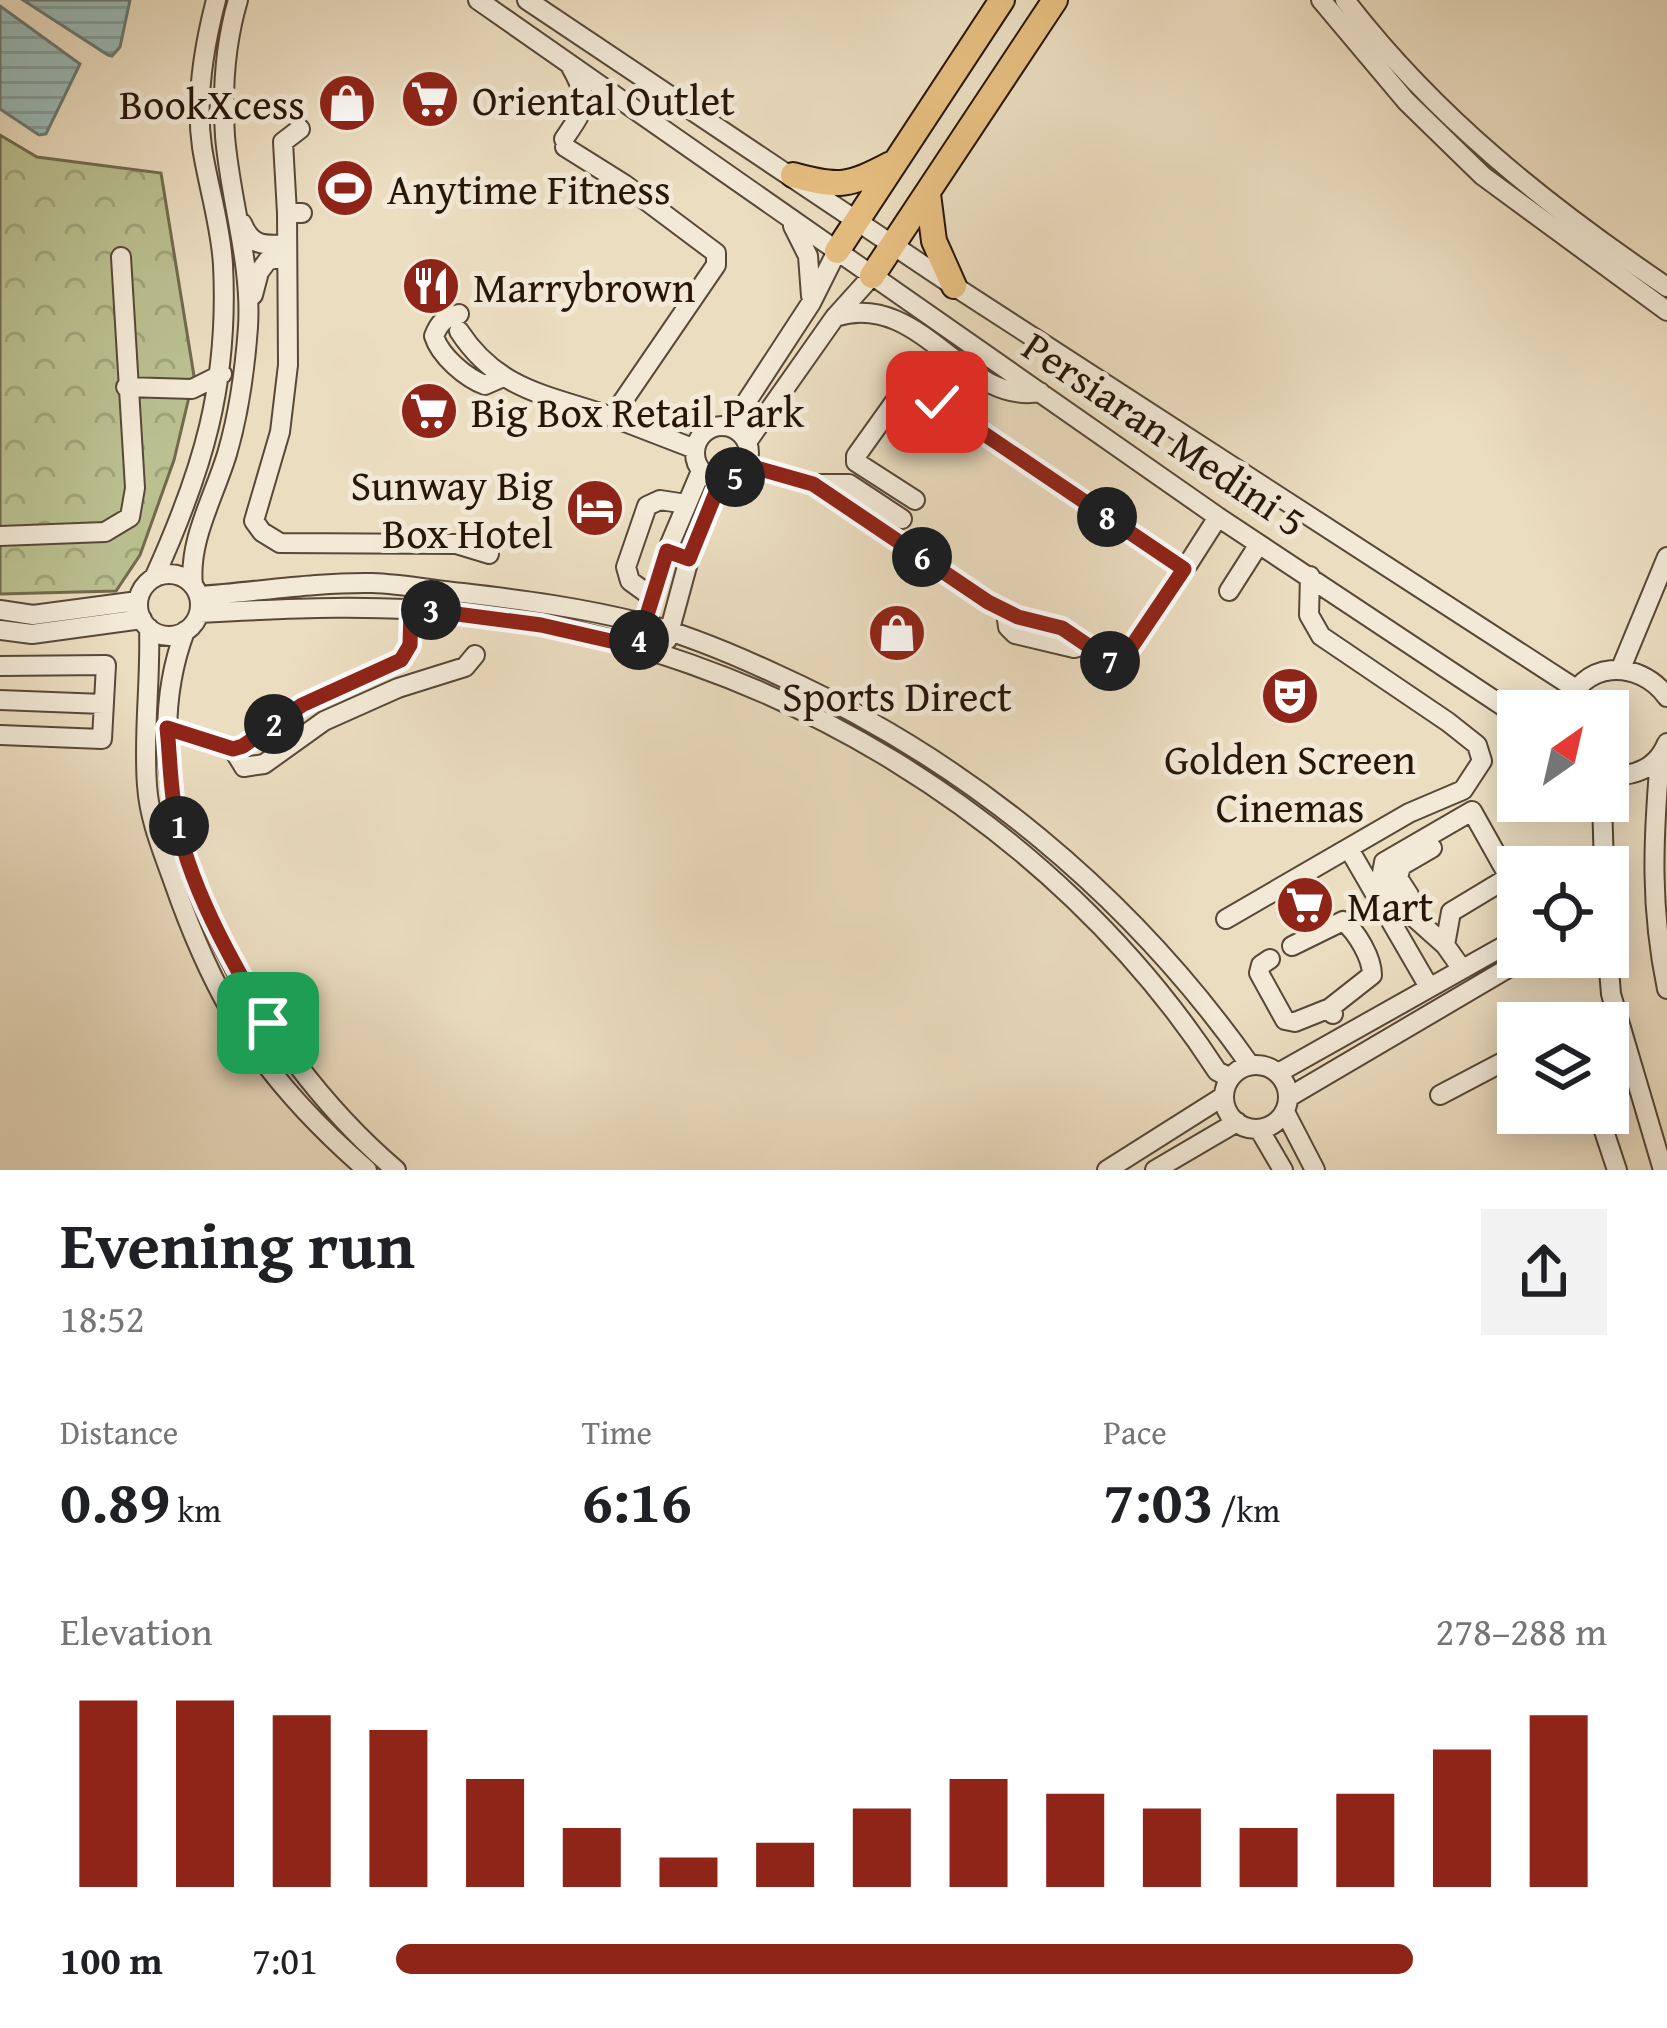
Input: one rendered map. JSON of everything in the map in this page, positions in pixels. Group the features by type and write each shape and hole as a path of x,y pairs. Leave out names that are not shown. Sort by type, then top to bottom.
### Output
{"main road":[{"path":"837,251 1002,0"},
{"path":"872,276 1055,0"},
{"path":"793,175 853,184 891,164"},
{"path":"928,194 934,242 954,286"}],"street":[{"path":"216,0 201,88 201,141 223,261 222,374 174,537 154,578 143,588 147,787 156,830 202,961 242,1033 284,1092 367,1170"},
{"path":"238,0 224,86 225,139 238,213 248,323"},
{"name":"Persiaran Medini 5","path":"478,0 1218,517 1497,702"},
{"name":"Persiaran Medini 5","path":"527,0 954,286 1576,688"},
{"path":"1321,0 1406,101 1483,176 1667,311"},
{"path":"1345,0 1423,90 1496,160 1667,287"},
{"path":"569,63 585,99 565,143 718,257 612,417"},
{"path":"300,129 283,142 294,213 287,251 288,365 280,432 254,521 280,543 456,544 489,554"},
{"path":"238,213 249,239 287,251"},
{"path":"787,217 808,256 811,303"},
{"path":"287,251 268,260 259,272 228,452 190,561 197,598 174,667 167,728 175,815 227,954 304,1077 396,1170"},
{"path":"730,427 811,303 837,251"},
{"path":"0,536 105,532 130,518 135,488 121,257"},
{"path":"701,471 721,480 736,476 746,465 747,442 835,317 872,276"},
{"path":"835,317 856,310 886,314 987,379 1024,394 1040,392"},
{"path":"459,323 476,356 501,378 695,449"},
{"path":"126,387 192,388 222,374"},
{"path":"813,484 1006,612 1008,627 1015,634 1073,648 1086,645 1112,662 1122,661 1184,569 910,386 902,387 856,462 915,500"},
{"path":"192,388 216,407 238,409"},
{"path":"637,647 667,551 701,471 695,449 707,430 730,427 747,442"},
{"path":"746,465 813,484 849,484 902,519"},
{"path":"662,656 689,559 721,480"},
{"path":"652,597 630,581 626,567 646,506 660,500 686,504"},
{"path":"1188,564 1218,517"},
{"path":"1229,591 1259,544"},
{"path":"667,551 689,559"},
{"path":"1621,668 1667,557"},
{"path":"154,578 172,574 197,598 411,608 541,625 637,647 746,686 826,724 927,783 1022,852 1097,919 1163,994 1217,1071 1227,1087 1228,1111 1237,1122 1259,1129 1277,1122 1287,1104 1497,975"},
{"path":"1226,919 1409,813 1463,790 1482,761 1477,745 1448,722 1321,636 1309,615 1310,576"},
{"path":"197,598 371,583 540,602 670,632 838,702 940,762 1036,831 1184,978 1250,1065"},
{"path":"167,728 233,749 243,746 302,705 401,660 410,645 411,608"},
{"path":"0,610 33,615 143,616 167,636 185,632"},
{"path":"0,630 32,634 143,616"},
{"path":"233,749 244,767 264,764 324,721 398,688 465,667 475,656"},
{"path":"0,666 106,665 102,739 0,736"},
{"path":"1576,688 1595,674 1621,668 1666,691"},
{"path":"0,700 103,704"},
{"path":"1629,774 1663,751"},
{"path":"1663,751 1652,864 1667,989"},
{"path":"1419,919 1451,912 1509,877 1472,811 1384,862 1382,873 1408,912 1445,945 1462,968"},
{"path":"1419,919 1398,878 1402,866 1478,821"},
{"path":"1349,849 1430,986"},
{"path":"1445,945 1451,912"},
{"path":"1270,959 1259,973 1285,1020 1295,1022 1330,1008 1372,975 1370,962 1343,921 1292,946"},
{"path":"1278,1072 1497,949"},
{"path":"1602,978 1611,994"},
{"path":"1610,978 1663,1170"},
{"path":"1330,1008 1345,1034"},
{"path":"1107,1170 1227,1087 1250,1065 1278,1072 1315,1170"},
{"path":"1440,1095 1497,1065"},
{"path":"1155,1170 1237,1122"},
{"path":"1259,1129 1282,1170"},
{"path":"1605,1134 1616,1170"}],"green space":[{"path":"0,135 37,157 161,173 194,376 174,460 140,555 116,591 0,594"}],"water":[{"path":"23,0 130,0 120,47 108,55"},
{"path":"0,6 80,64 46,134 39,135 0,109"}],"place":[{"name":"Oriental Outlet","path":"430,99"},
{"name":"BookXcess","path":"347,103"},
{"name":"Anytime Fitness","path":"345,188"},
{"name":"Marrybrown","path":"431,286"},
{"name":"Big Box Retail Park","path":"429,411"},
{"name":"Sunway Big Box Hotel","path":"595,508"},
{"name":"Sports Direct","path":"897,633"},
{"name":"Golden Screen Cinemas","path":"1290,696"},
{"name":"Mart","path":"1305,905"}],"route":[{"path":"268,1023 227,954 197,881 175,815 167,728 220,747 243,746 302,705 401,660 410,645 411,608 541,625 637,647 667,551 689,559 721,480 736,476 746,465 813,484 988,602 1018,617 1062,628 1112,662 1124,658 1184,569 937,402"}]}
